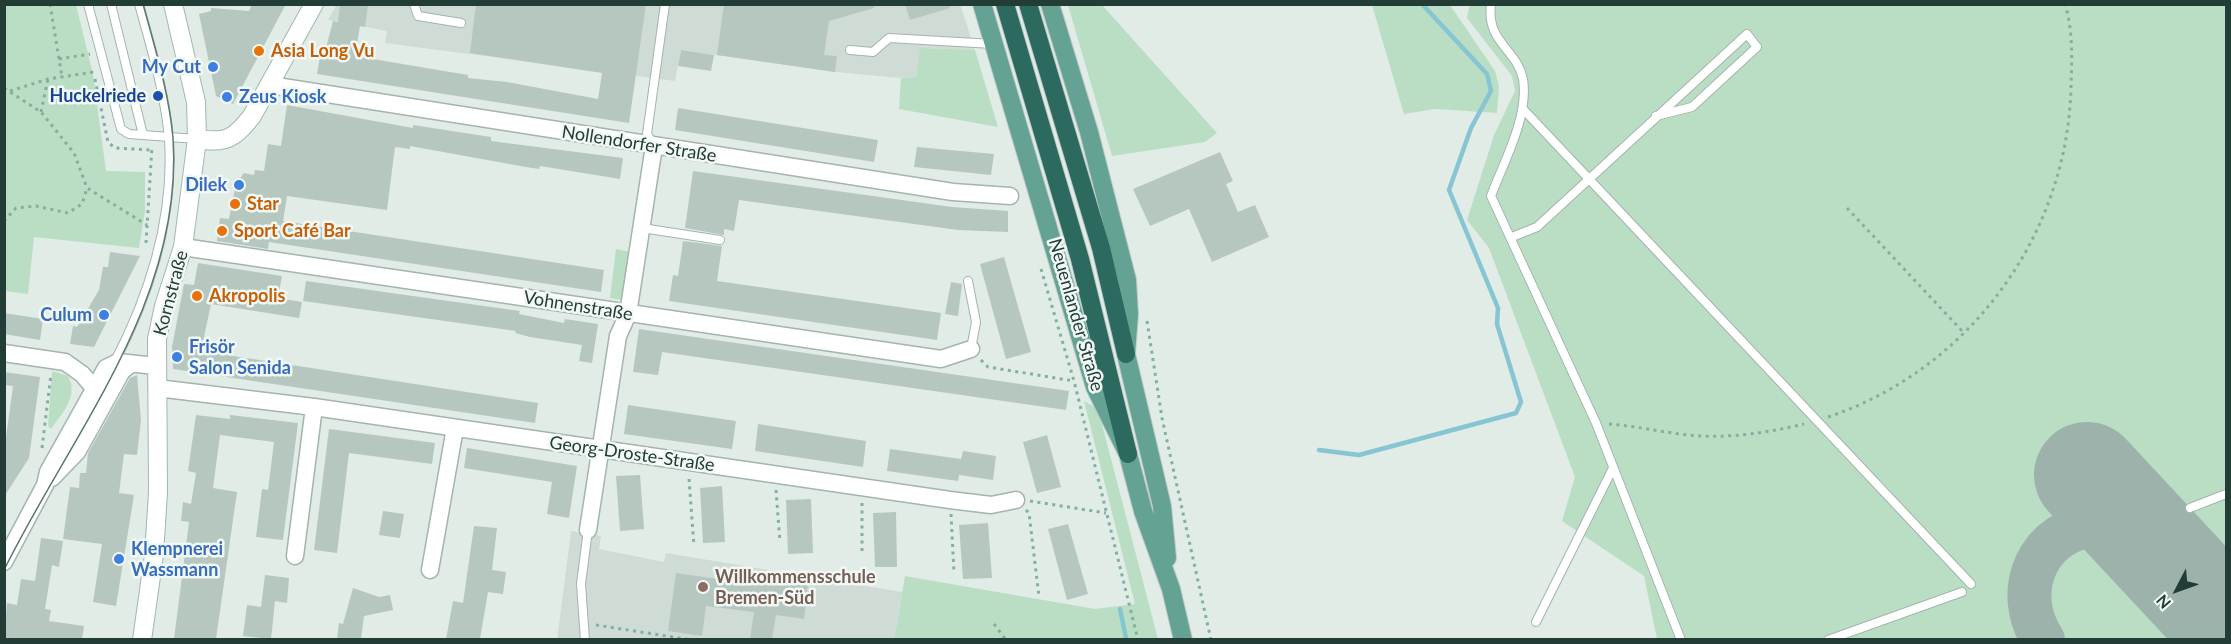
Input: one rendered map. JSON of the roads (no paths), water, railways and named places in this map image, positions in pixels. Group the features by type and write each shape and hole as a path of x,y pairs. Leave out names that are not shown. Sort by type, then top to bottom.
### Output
{"highway":[{"name":"Neuenlander Straße","path":"1005,4 1077,247 1128,454"},
{"name":"Neuenlander Straße","path":"1028,4 1101,248 1126,354"}],"main road":[{"name":"Neuenlander Straße","path":"982,4 1095,387 1128,454 1143,511 1171,589 1183,639"},
{"name":"Neuenlander Straße","path":"1050,4 1092,143 1127,280 1129,314 1126,354 1161,506 1171,589"}],"street":[{"path":"173,4 196,102 196,139 216,142 230,139 252,116 314,4"},
{"name":"Nollendorfer Straße","path":"270,85 953,192 1010,195"},
{"name":"Kornstraße","path":"142,639 154,555 157,510 157,339 164,306 183,247 190,207 196,139"},
{"path":"588,530 618,336 628,314 654,146"},
{"name":"Vohnenstraße","path":"183,247 941,359 971,349"},
{"path":"4,353 52,360 74,367 94,389"},
{"path":"4,562 106,368 113,364 156,366"},
{"path":"47,479 77,452 122,371 131,364"},
{"name":"Georg-Droste-Straße","path":"157,388 314,407 950,500 991,505 1016,500"},
{"path":"294,556 314,407"},
{"path":"430,570 455,428"}],"lane":[{"path":"88,4 121,129 129,134 196,139"},
{"path":"111,4 148,135"},
{"path":"115,384 113,364 136,316 156,258 168,185 168,136 153,55 139,4"},
{"path":"414,4 418,16 461,22"},
{"path":"654,146 647,134 665,4"},
{"path":"1491,4 1489,21 1501,43 1518,66 1523,79 1523,109 1491,196 1512,237 1596,423 1681,639"},
{"path":"1512,237 1537,226 1588,178 1656,116 1747,34 1757,47 1692,107 1656,116"},
{"path":"850,50 873,52 889,38 993,44"},
{"path":"1523,109 1971,584"},
{"path":"642,228 720,240"},
{"path":"968,281 976,322 971,349"},
{"path":"1536,622 1613,468"},
{"path":"2190,508 2226,495"},
{"path":"585,639 581,584 588,530"},
{"path":"1828,639 1962,592"}],"waterway":[{"path":"1319,450 1359,455 1516,413 1521,402 1497,324 1498,308 1449,190 1471,128 1491,91 1487,74 1422,4"},
{"path":"1120,609 1126,638"}],"tram line":[{"path":"4,570 118,363 142,310 161,255 172,198 173,138 165,87 143,4"}],"place":[{"name":"Asia Long Vu","path":"259,51"},
{"name":"My Cut","path":"213,67"},
{"name":"Huckelriede","path":"158,96"},
{"name":"Zeus Kiosk","path":"227,97"},
{"name":"Dilek","path":"239,185"},
{"name":"Star","path":"235,204"},
{"name":"Sport Café Bar","path":"222,231"},
{"name":"Akropolis","path":"197,296"},
{"name":"Culum","path":"104,315"},
{"name":"Frisör Salon Senida","path":"177,357"},
{"name":"Klempnerei Wassmann","path":"119,559"},
{"name":"Willkommensschule Bremen-Süd","path":"703,587"}]}
